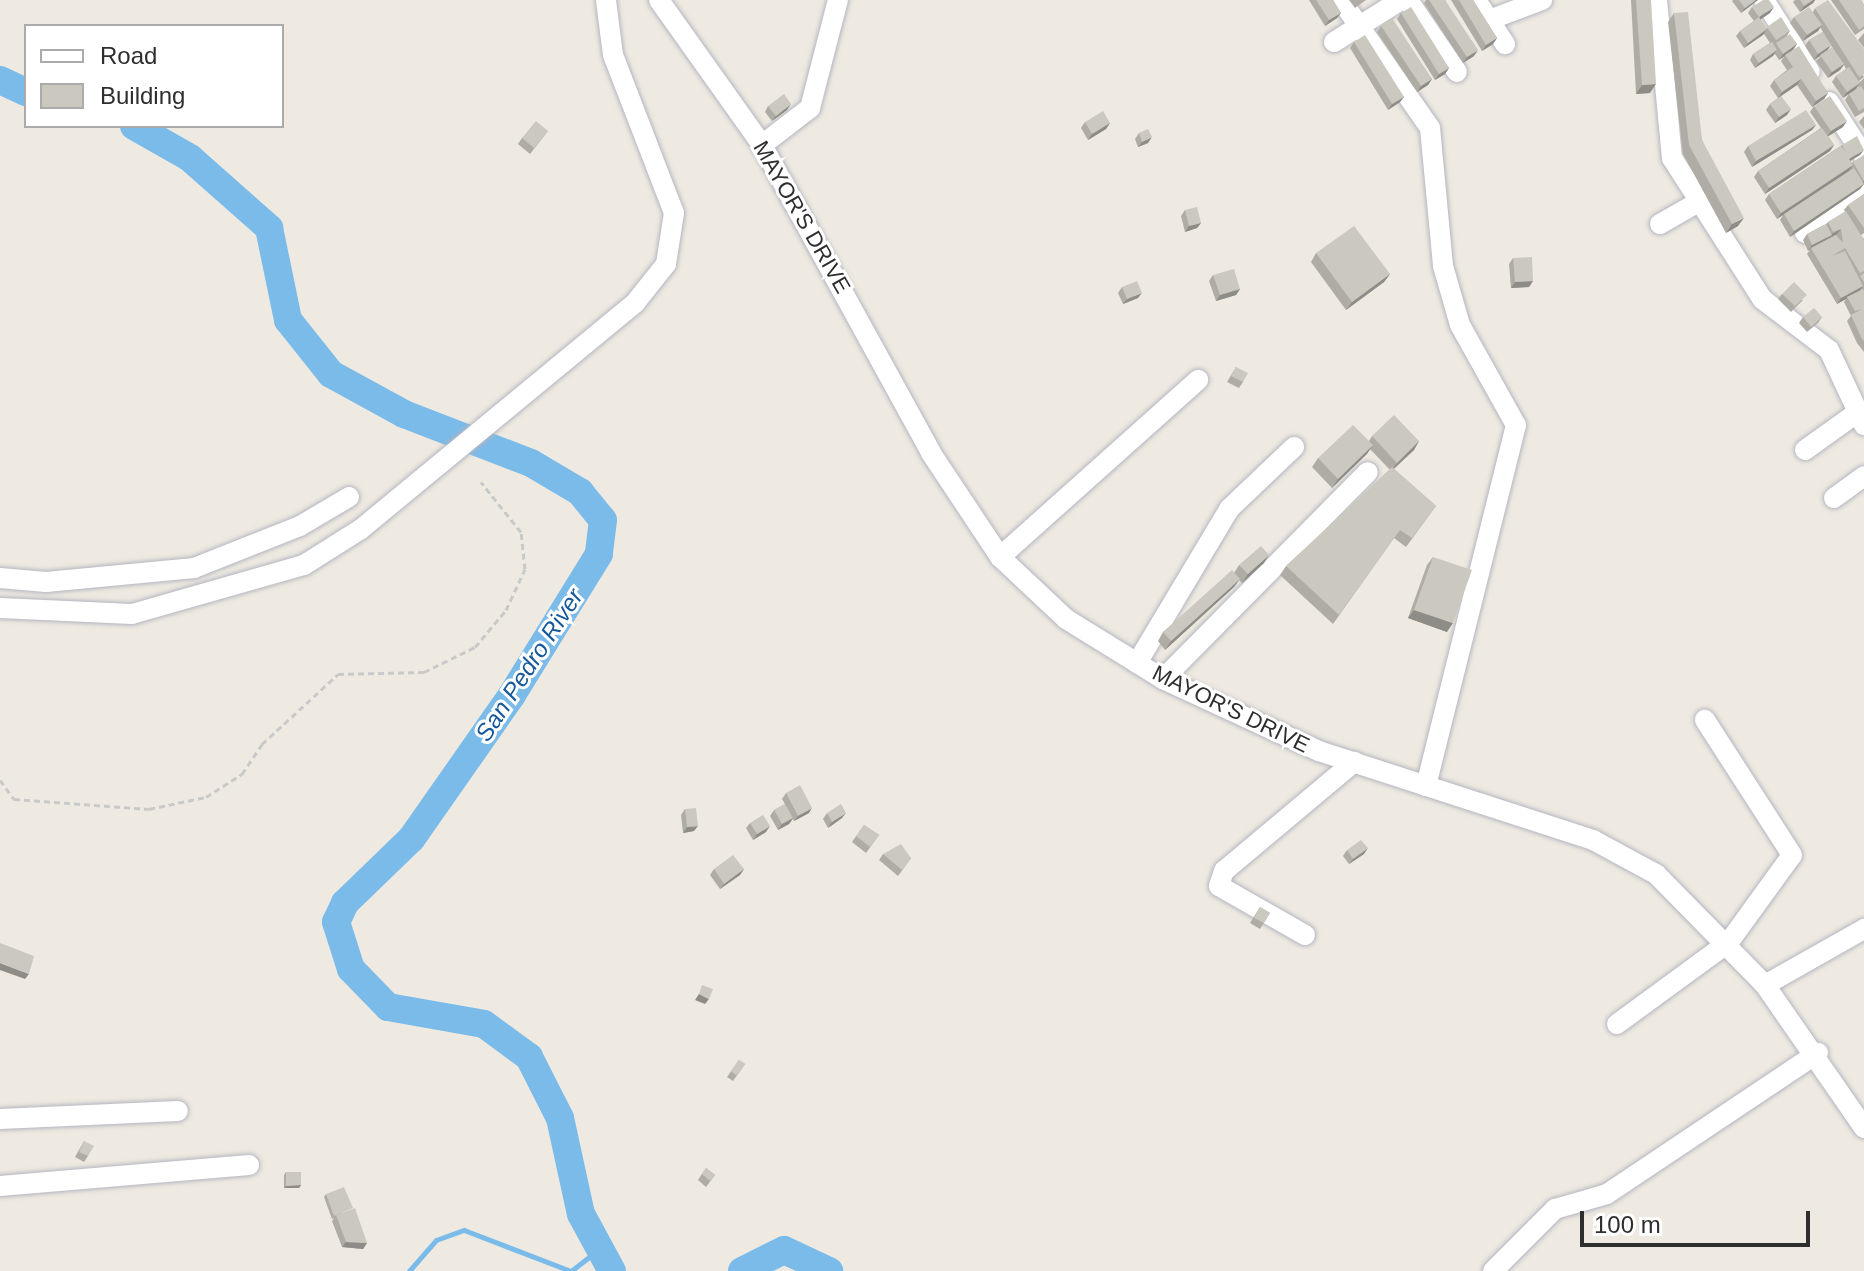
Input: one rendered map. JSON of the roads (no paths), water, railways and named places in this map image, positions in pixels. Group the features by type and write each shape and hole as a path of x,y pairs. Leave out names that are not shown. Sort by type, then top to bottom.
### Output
{"street":[{"path":"0,608 62,616 187,603 304,565 361,529 593,337 661,271 675,227 613,55 606,0"},
{"name":"MAYOR'S DRIVE","path":"659,0 762,145 931,453 1000,557 1066,619 1163,679 1354,762 1593,840 1656,874 1729,942 1765,985 1818,1053 1864,1128"},
{"path":"762,145 810,108 838,0"},
{"path":"1341,0 1430,128 1451,296 1516,425 1426,786"},
{"path":"1334,42 1401,0"},
{"path":"1408,0 1457,72"},
{"path":"1476,0 1505,44"},
{"path":"1489,20 1542,0"},
{"path":"1657,0 1672,158 1695,204 1762,299 1834,359 1861,418 1805,450"},
{"path":"1764,0 1864,156"},
{"path":"1805,233 1864,191"},
{"path":"1660,224 1695,204"},
{"path":"1838,209 1855,236"},
{"path":"1000,557 1198,380"},
{"path":"1137,663 1229,509 1294,447"},
{"path":"1163,679 1368,472"},
{"path":"1834,498 1864,476"},
{"path":"0,578 46,582 194,568 300,526 349,497"},
{"path":"1617,1024 1729,942 1792,855 1705,720"},
{"path":"1305,935 1219,886 1224,871 1354,762"},
{"path":"1765,985 1864,929"},
{"path":"1493,1271 1555,1209 1607,1194 1818,1053"},
{"path":"0,1119 178,1111"},
{"path":"0,1186 249,1165"}],"waterway":[{"name":"San Pedro River","path":"0,80 24,91"},
{"name":"San Pedro River","path":"138,128 190,158 269,228 288,320 331,374 404,414 531,463 580,492 603,520 599,554 512,695 411,839 345,903 336,922 351,969 388,1007 484,1024 529,1057 560,1118 581,1214 612,1271"},
{"path":"409,1271 436,1240 464,1230 571,1271 602,1247"},
{"name":"San Pedro River","path":"742,1271 784,1250 829,1271"}]}
